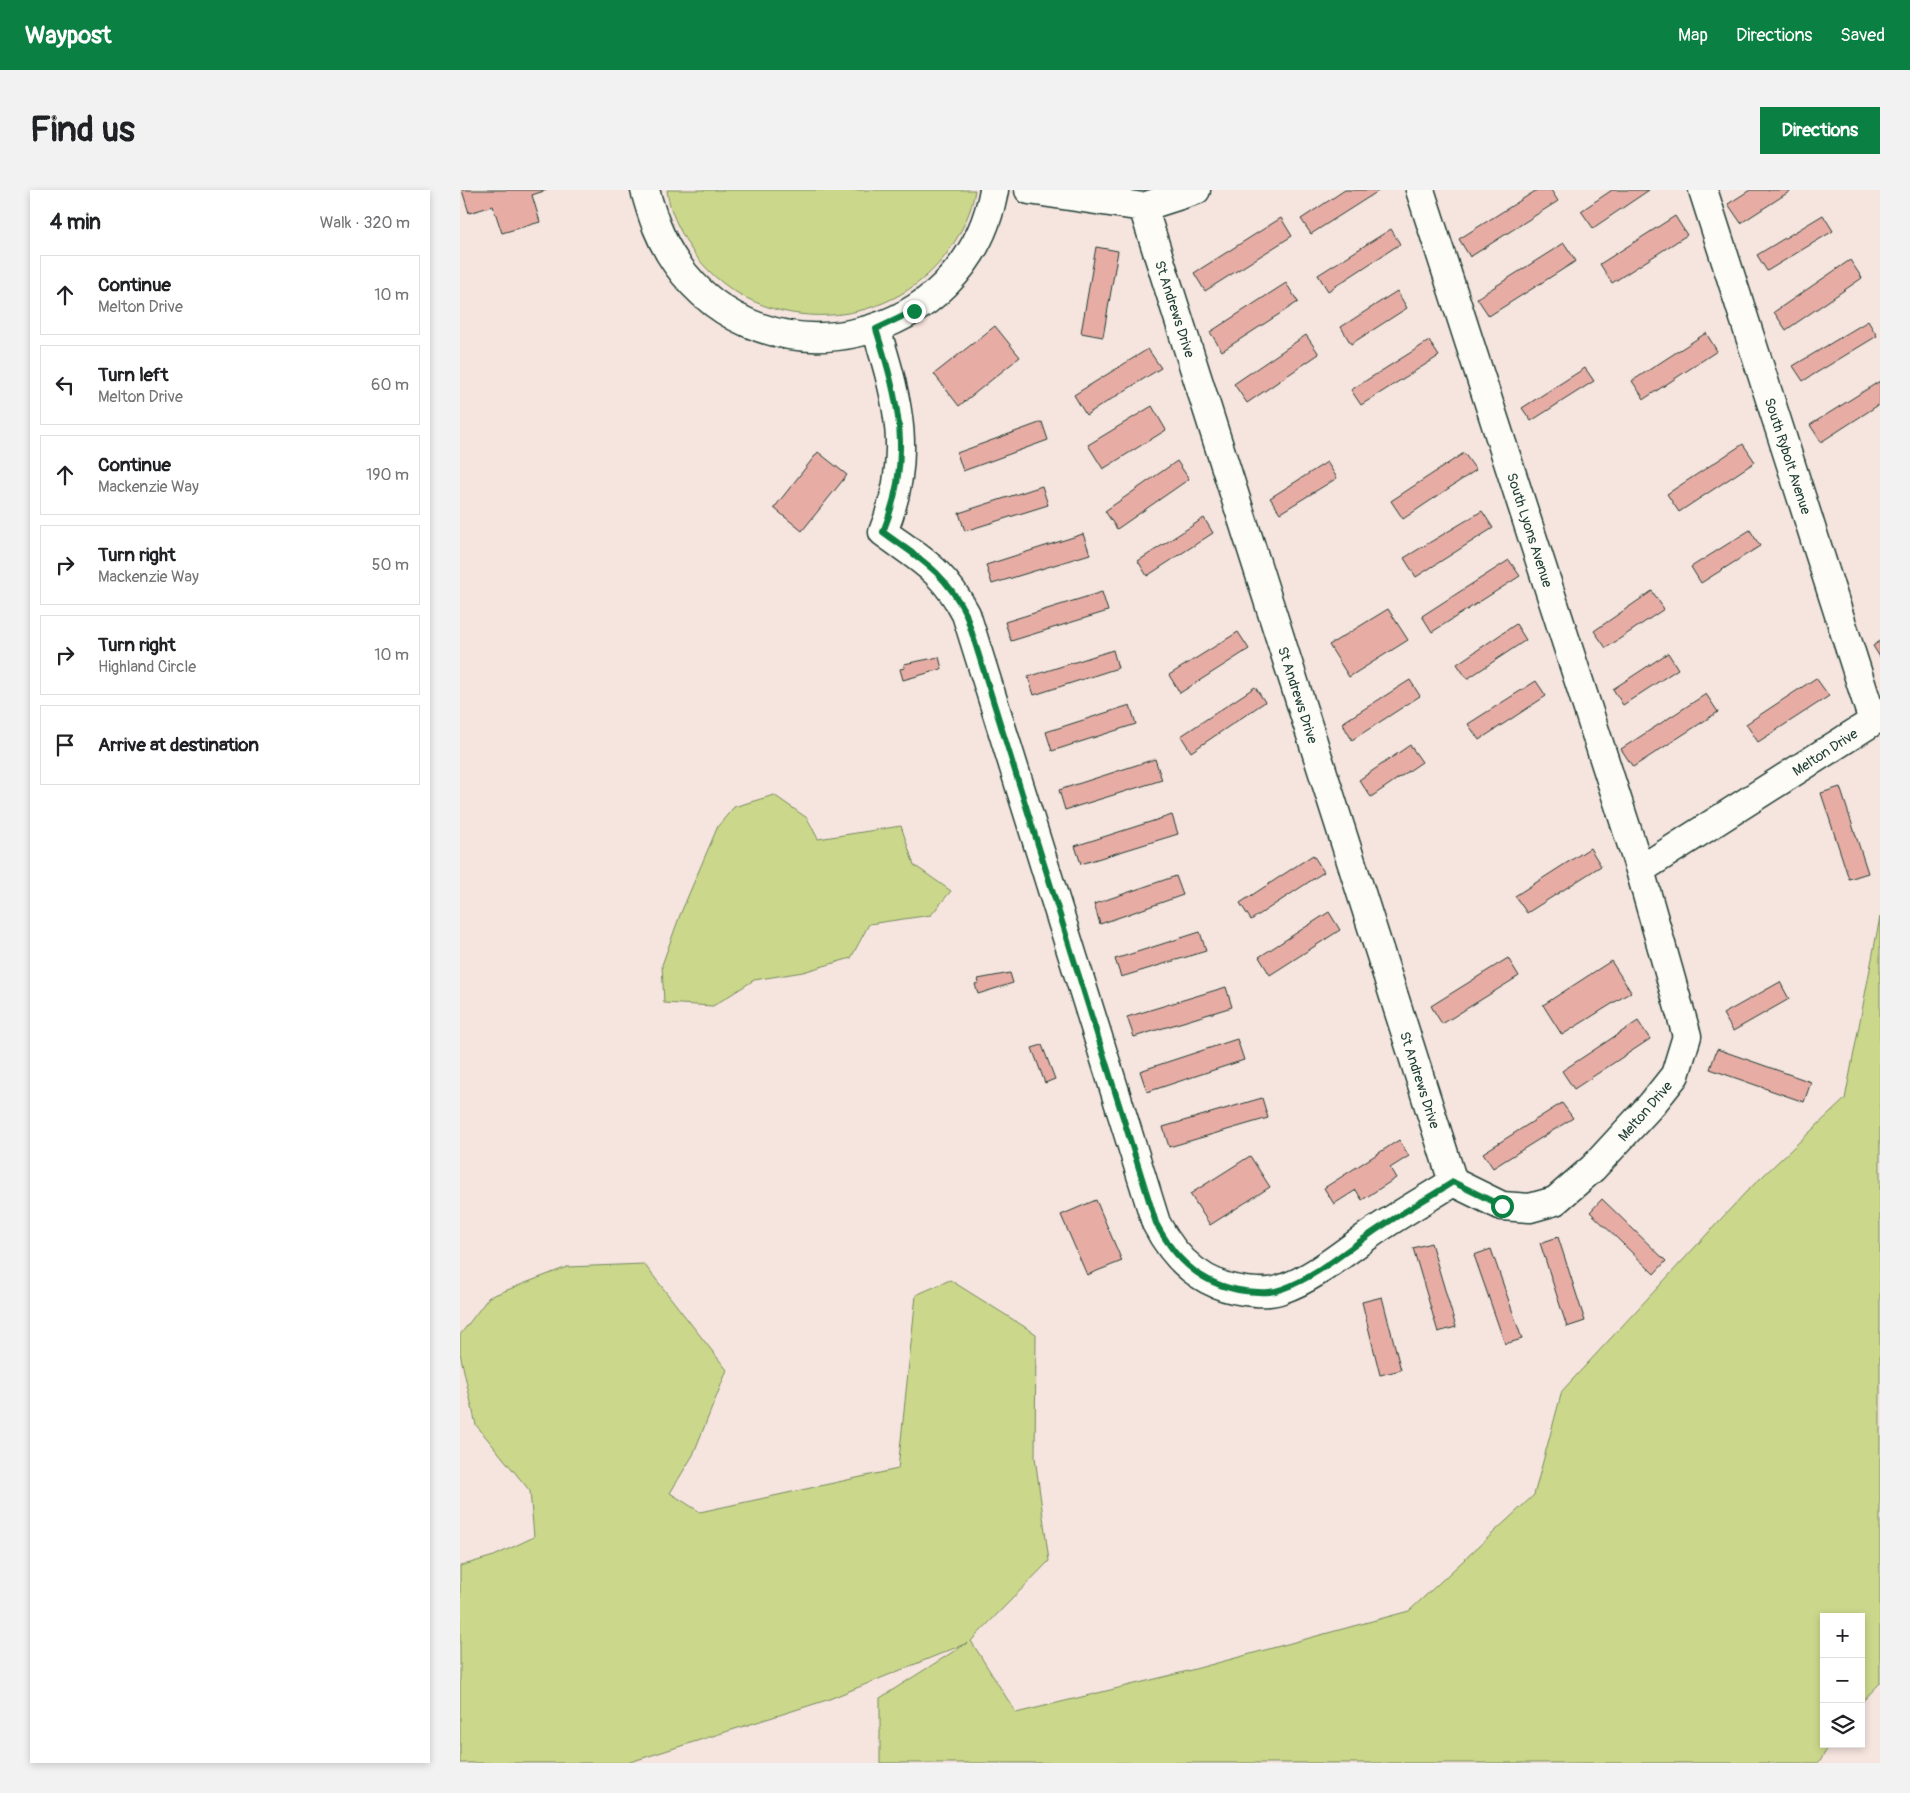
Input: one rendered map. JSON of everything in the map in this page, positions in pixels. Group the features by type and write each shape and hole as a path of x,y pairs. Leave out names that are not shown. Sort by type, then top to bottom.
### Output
{"street":[{"path":"645,190 657,229 676,264 693,284 724,309 747,322 798,336 824,337 876,329 925,303 956,273 979,240 989,214 994,190"},
{"path":"1029,190 1143,207 1196,190"},
{"name":"South Lyons Avenue","path":"1420,190 1640,870"},
{"name":"South Rybolt Avenue","path":"1703,190 1877,719"},
{"name":"St Andrews Drive","path":"1143,207 1453,1182"},
{"path":"876,329 896,397 901,439 900,466 894,500 883,532 940,574 954,592 966,614 1156,1223 1168,1244 1183,1262 1208,1279 1229,1289 1262,1293 1284,1288 1314,1273 1372,1233 1453,1182"},
{"name":"Melton Drive","path":"1453,1182 1502,1206 1530,1208 1556,1201 1593,1168 1652,1104 1675,1075 1687,1036 1640,870 1877,719"}],"green space":[{"path":"667,190 975,190 969,213 959,235 950,249 924,278 892,299 856,311 819,315 781,311 746,298 715,276 685,240 672,212"},
{"path":"774,795 807,818 818,839 901,826 914,865 951,891 931,915 869,924 851,958 803,972 754,980 713,1006 664,1003 662,965 680,915 718,826 734,807"},
{"path":"1880,917 1880,1683 1865,1699 1865,1613 1820,1613 1820,1748 1828,1748 1819,1763 880,1763 880,1698 967,1643 827,1700 627,1763 460,1763 460,1566 494,1556 534,1537 530,1491 476,1425 460,1353 460,1335 489,1297 567,1267 644,1264 727,1370 693,1455 670,1493 700,1512 898,1469 916,1295 950,1280 1036,1334 1035,1457 1049,1561 971,1641 1016,1713 1184,1672 1409,1611 1534,1495 1562,1391 1746,1192 1845,1099"}],"building":[{"path":"462,190 547,190 532,195 540,222 502,233 493,206 469,213"},
{"path":"1345,190 1380,190 1311,234 1301,219"},
{"path":"1537,190 1551,190 1558,201 1470,257 1459,239"},
{"path":"1612,190 1649,190 1593,228 1581,211"},
{"path":"1750,190 1792,190 1741,223 1728,204"},
{"path":"1823,215 1833,231 1767,271 1757,255"},
{"path":"1675,216 1687,235 1612,283 1600,264"},
{"path":"1281,218 1292,236 1205,291 1194,273"},
{"path":"1391,229 1400,244 1328,291 1318,275"},
{"path":"1564,243 1576,261 1489,316 1477,298"},
{"path":"1096,247 1118,251 1103,337 1081,333"},
{"path":"1850,260 1862,278 1786,330 1774,312"},
{"path":"1286,283 1298,302 1222,351 1210,332"},
{"path":"1397,291 1407,308 1351,344 1341,327"},
{"path":"1868,321 1877,336 1803,381 1793,366"},
{"path":"995,326 1020,357 959,406 934,374"},
{"path":"1706,333 1717,351 1644,399 1632,381"},
{"path":"1306,335 1319,354 1247,403 1234,384"},
{"path":"1429,341 1439,356 1361,405 1351,390"},
{"path":"1148,349 1161,368 1086,415 1074,395"},
{"path":"1585,368 1594,381 1531,421 1522,408"},
{"path":"1880,381 1880,404 1821,442 1810,425"},
{"path":"1152,406 1166,430 1103,469 1088,445"},
{"path":"1042,422 1048,440 963,471 957,453"},
{"path":"1743,444 1755,462 1679,512 1667,494"},
{"path":"818,452 847,475 802,531 774,508"},
{"path":"1464,453 1476,470 1403,519 1391,501"},
{"path":"1177,461 1189,479 1117,529 1105,511"},
{"path":"1327,462 1337,478 1280,513 1270,498"},
{"path":"1042,486 1048,505 965,531 959,513"},
{"path":"1482,511 1493,528 1416,577 1404,558"},
{"path":"1204,518 1213,533 1147,576 1138,561"},
{"path":"1750,530 1760,546 1701,583 1691,567"},
{"path":"1083,534 1090,554 992,584 986,565"},
{"path":"1509,560 1520,576 1432,632 1422,616"},
{"path":"1652,591 1664,609 1606,648 1594,631"},
{"path":"1102,592 1108,611 1011,641 1005,622"},
{"path":"1388,609 1408,640 1349,677 1329,645"},
{"path":"1516,624 1526,640 1467,679 1457,664"},
{"path":"1238,632 1249,649 1180,693 1169,675"},
{"path":"1880,641 1880,657 1873,646"},
{"path":"1113,650 1118,668 1034,695 1028,677"},
{"path":"1668,653 1678,669 1623,705 1613,689"},
{"path":"939,657 942,669 903,680 900,669 905,668 904,664"},
{"path":"1816,678 1829,696 1758,742 1746,724"},
{"path":"1410,680 1420,696 1352,740 1342,723"},
{"path":"1536,681 1546,696 1479,740 1468,724"},
{"path":"1255,687 1265,702 1191,752 1181,736"},
{"path":"1706,694 1718,712 1633,767 1621,749"},
{"path":"1130,705 1136,724 1052,751 1046,732"},
{"path":"1410,745 1422,762 1371,797 1359,780"},
{"path":"1155,759 1162,780 1065,810 1059,790"},
{"path":"1840,787 1868,873 1849,879 1821,793"},
{"path":"1172,815 1178,834 1081,864 1075,846"},
{"path":"1590,848 1601,866 1527,913 1515,896"},
{"path":"1313,855 1324,872 1251,920 1240,903"},
{"path":"1176,876 1183,895 1100,924 1094,904"},
{"path":"1329,912 1340,930 1270,975 1259,957"},
{"path":"1200,932 1206,951 1121,977 1115,959"},
{"path":"1508,958 1519,976 1442,1024 1431,1006"},
{"path":"1611,961 1631,992 1562,1035 1543,1005"},
{"path":"1010,973 1013,983 978,994 975,984 979,983 978,979"},
{"path":"1780,982 1789,999 1733,1031 1723,1014"},
{"path":"1226,987 1232,1007 1134,1037 1127,1017"},
{"path":"1638,1021 1650,1039 1574,1089 1562,1071"},
{"path":"1237,1039 1244,1060 1147,1092 1140,1071"},
{"path":"1042,1045 1055,1079 1045,1083 1032,1048"},
{"path":"1717,1049 1811,1082 1804,1102 1710,1069"},
{"path":"1262,1098 1268,1118 1169,1147 1163,1127"},
{"path":"1562,1103 1573,1118 1493,1168 1483,1153"},
{"path":"1399,1140 1409,1156 1390,1168 1396,1178 1362,1200 1356,1190 1334,1204 1324,1188"},
{"path":"1250,1156 1270,1187 1210,1225 1190,1194"},
{"path":"1602,1199 1666,1261 1654,1274 1590,1212"},
{"path":"1096,1200 1122,1261 1087,1275 1061,1215"},
{"path":"1558,1237 1585,1321 1567,1327 1540,1243"},
{"path":"1431,1243 1456,1327 1438,1332 1413,1248"},
{"path":"1491,1249 1522,1339 1505,1344 1474,1255"},
{"path":"1382,1297 1401,1370 1380,1375 1362,1302"}],"route":[{"path":"914,311 876,329 896,397 901,439 900,466 895,492 883,532 940,574 954,592 966,614 1156,1223 1168,1244 1183,1262 1201,1277 1208,1279 1218,1286 1262,1293 1274,1292 1314,1273 1372,1233 1453,1182 1502,1206"}]}
